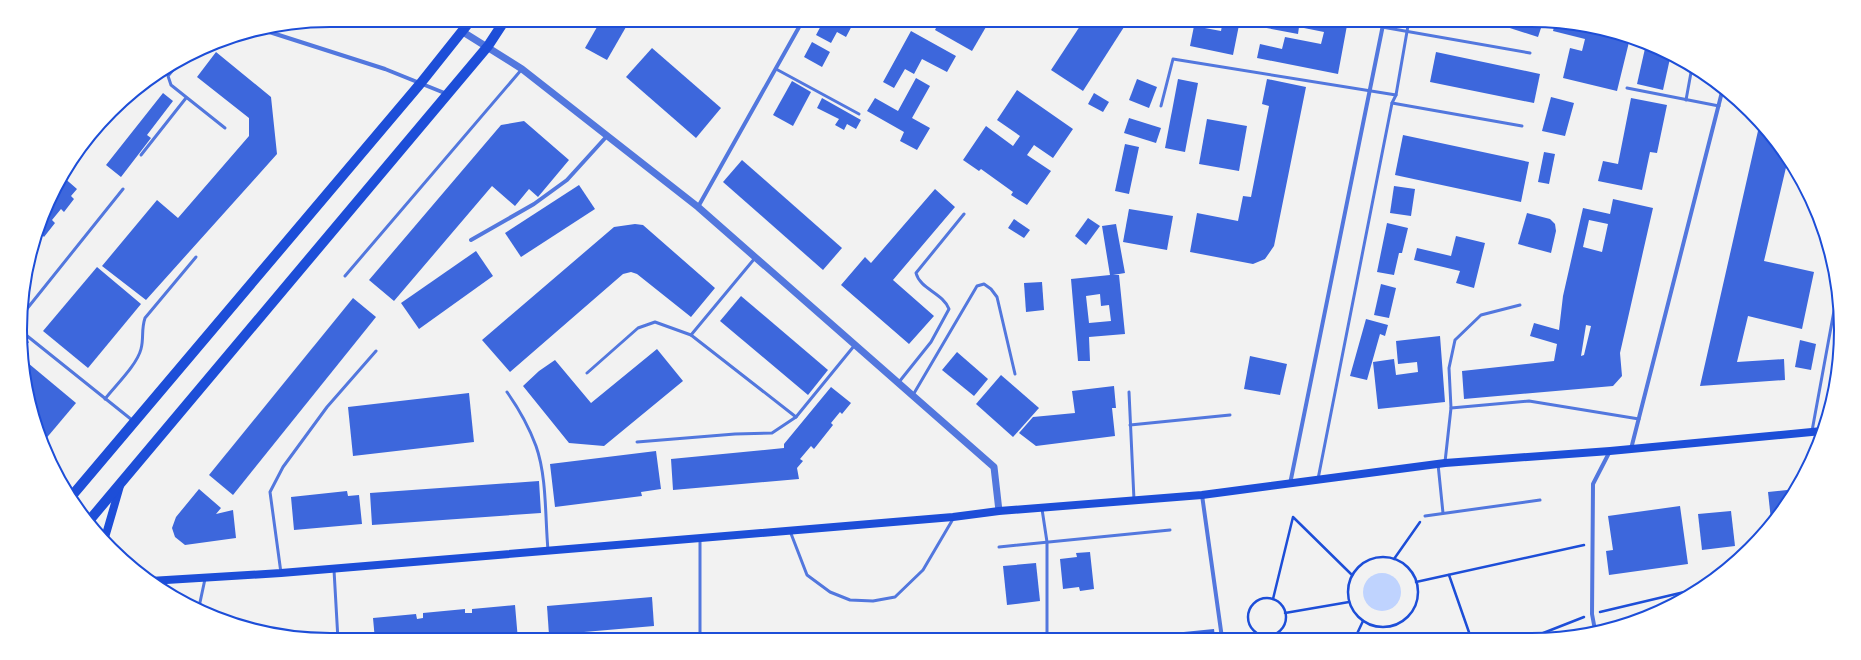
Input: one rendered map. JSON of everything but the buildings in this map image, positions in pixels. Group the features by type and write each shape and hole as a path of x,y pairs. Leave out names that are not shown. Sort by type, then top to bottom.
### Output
{"main road":[{"path":"75,493 420,84 466,27"},
{"path":"92,517 488,46 500,27"},
{"path":"160,580 282,573 789,529 953,517 999,510 1202,494 1442,464 1610,451 1816,432"},
{"path":"106,534 120,483"}],"street":[{"path":"698,208 800,27"},
{"path":"1290,484 1382,27"},
{"path":"463,32 488,46 522,69 698,208 994,467 999,510"},
{"path":"272,33 385,69 448,94"},
{"path":"1631,449 1722,95"},
{"path":"471,240 534,204 567,180 607,136"},
{"path":"1594,626 1592,614 1593,484 1610,451"},
{"path":"1202,494 1221,633"}],"lane":[{"path":"1382,27 1530,53"},
{"path":"1317,480 1392,104 1396,95 1408,27"},
{"path":"1161,106 1173,59 1396,95"},
{"path":"345,276 522,69"},
{"path":"776,69 859,114"},
{"path":"171,72 168,76 171,85 225,128"},
{"path":"1686,100 1691,73"},
{"path":"1627,88 1719,106"},
{"path":"141,155 186,98"},
{"path":"1392,104 1522,126"},
{"path":"28,307 123,189"},
{"path":"898,383 931,342 949,309 947,303 917,280 916,273 964,214"},
{"path":"105,399 138,357 142,348 142,328 145,318 196,257"},
{"path":"691,335 755,258"},
{"path":"913,396 977,286 984,284 991,289 997,297 1014,374"},
{"path":"1443,513 1442,464 1451,408 1449,368 1454,340 1481,315 1520,305"},
{"path":"1811,432 1833,314"},
{"path":"587,373 638,328 655,322 691,335 796,417"},
{"path":"27,336 134,421"},
{"path":"637,442 735,434 772,433 796,417 855,345"},
{"path":"282,573 270,492 283,467 327,407 376,351"},
{"path":"507,392 524,417 537,447 542,473 548,550"},
{"path":"1129,392 1134,500"},
{"path":"1451,408 1528,401 1639,419"},
{"path":"1130,425 1230,415"},
{"path":"1425,516 1540,500"},
{"path":"1042,507 1047,542 1047,633"},
{"path":"789,529 807,575 830,592 850,600 873,601 895,597 922,570 953,517"},
{"path":"999,547 1170,530"},
{"path":"700,537 700,633"},
{"path":"334,568 338,633"},
{"path":"201,604 206,578"}],"path":[{"path":"1394,559 1425,516"},
{"path":"1273,599 1292,517 1352,575"},
{"path":"1416,582 1592,544"},
{"path":"1387,557 1394,559 1407,567 1416,582 1417,598 1413,609 1406,618 1396,624 1385,627 1373,626 1363,621 1354,613 1349,602 1348,591 1352,575 1356,569 1365,562 1376,558 1387,557"},
{"path":"1449,575 1469,633"},
{"path":"1545,632 1592,614 1680,593"},
{"path":"1258,633 1253,630 1248,619 1251,607 1260,600 1273,599 1278,602 1285,613 1284,626 1276,633"},
{"path":"1285,613 1349,602"},
{"path":"1357,633 1363,621"}],"water":[{"path":"1378,573 1386,573 1396,578 1400,585 1400,599 1396,606 1386,611 1378,611 1368,606 1366,603 1363,596 1363,588 1368,578 1371,576"}]}
